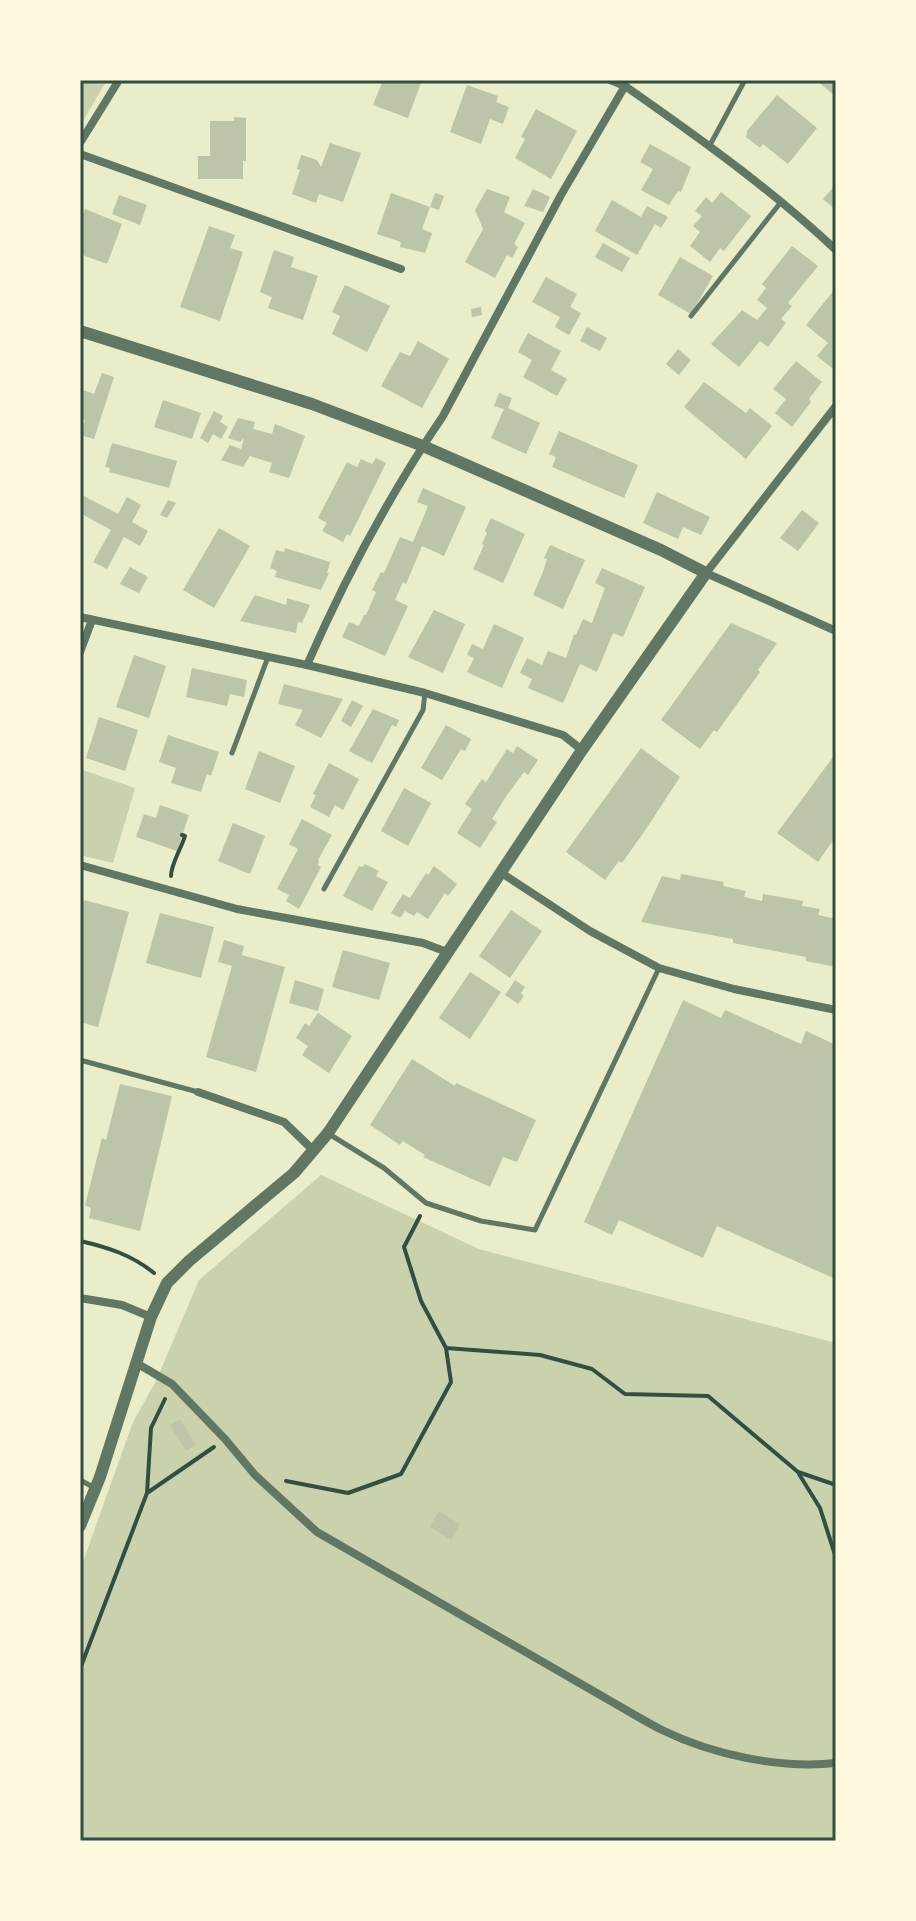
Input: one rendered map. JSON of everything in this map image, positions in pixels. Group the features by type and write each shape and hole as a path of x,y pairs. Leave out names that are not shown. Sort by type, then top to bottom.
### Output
{"street":[{"path":"80,143 119,80"},
{"path":"610,80 625,86 710,145 782,201 836,250"},
{"path":"307,665 337,596 443,416 561,195 625,86"},
{"path":"80,154 401,269"},
{"path":"80,331 312,404 423,446 836,631"},
{"path":"80,1526 138,1364 151,1317 167,1283 294,1173 328,1133 582,750 706,573 836,406"},
{"path":"80,617 425,693 563,735 582,750"},
{"path":"80,652 92,620"},
{"path":"80,865 237,909 423,943 447,952"},
{"path":"500,872 590,931 659,968 734,989 836,1010"},
{"path":"198,1092 284,1122 313,1150"},
{"path":"80,1298 122,1305 151,1317"},
{"path":"138,1364 172,1384 255,1475 317,1532 663,1731 717,1751 768,1761 817,1765 836,1763"}],"lane":[{"path":"710,145 745,80"},
{"path":"691,316 782,201"},
{"path":"232,753 268,656"},
{"path":"324,889 423,710 425,693"},
{"path":"328,1133 384,1168 426,1203 481,1221 535,1230 659,968"},
{"path":"80,1060 198,1092"},
{"path":"80,1480 95,1488"}],"path":[{"path":"168,890 171,867 180,854 185,836 182,835"},
{"path":"286,1481 348,1493 401,1474 451,1382 446,1348 421,1301 404,1247 426,1203"},
{"path":"80,1241 108,1247 140,1262 167,1283"},
{"path":"446,1348 540,1355 592,1369 625,1394 708,1396 798,1472 820,1508 836,1558"},
{"path":"80,1669 147,1493 151,1428 172,1384"},
{"path":"147,1493 225,1439"},
{"path":"798,1472 836,1485"}],"green space":[{"path":"80,80 107,80 80,126"},
{"path":"80,769 135,788 113,863 80,855"},
{"path":"321,1175 479,1249 836,1343 836,1841 80,1841 80,1570 133,1422 156,1381 199,1280"}],"building":[{"path":"383,80 422,80 408,118 373,105"},
{"path":"816,80 836,80 836,97"},
{"path":"467,85 498,96 496,102 509,107 503,124 490,119 481,144 450,132"},
{"path":"777,95 817,128 788,164 763,144 760,148 746,137 747,131"},
{"path":"536,109 577,131 551,179 515,158 525,139 521,137"},
{"path":"234,117 246,118 243,179 198,179 198,156 210,156 210,121 234,121"},
{"path":"330,143 361,153 343,202 319,194 316,203 292,194 301,155 317,160 321,167"},
{"path":"650,144 691,167 681,192 678,191 669,205 641,190 653,169 640,162"},
{"path":"836,184 836,210 823,199"},
{"path":"487,189 510,197 504,212 525,223 514,244 518,247 512,258 507,255 495,278 465,262 483,229 475,210"},
{"path":"533,189 550,197 543,212 524,206"},
{"path":"721,192 751,216 724,251 720,248 710,262 690,246 700,232 693,226 702,216 695,211 706,197 712,203"},
{"path":"391,193 430,207 422,229 432,233 425,253 400,247 401,242 377,234"},
{"path":"435,193 444,196 439,210 430,207"},
{"path":"119,195 147,205 140,225 112,214"},
{"path":"612,200 641,217 647,206 668,217 661,228 655,224 637,255 595,231"},
{"path":"85,209 122,224 107,264 80,254 80,222"},
{"path":"209,226 235,235 230,248 243,252 220,321 180,307"},
{"path":"603,243 630,258 622,272 595,257"},
{"path":"792,246 818,266 788,303 792,306 781,319 786,323 768,347 760,341 739,367 711,344 742,310 757,320 767,308 757,300 766,288 762,284"},
{"path":"274,250 294,257 291,267 318,276 303,320 268,308 272,297 260,292"},
{"path":"680,257 713,276 691,314 658,295"},
{"path":"546,277 577,294 570,307 581,313 569,335 555,327 560,317 532,302"},
{"path":"345,285 390,306 367,352 332,334 340,316 332,312"},
{"path":"834,290 836,366 833,369 817,356 828,343 806,325"},
{"path":"481,307 482,315 472,317 471,309"},
{"path":"587,327 607,338 600,351 580,341"},
{"path":"528,333 561,351 551,370 567,379 557,396 523,377 532,360 518,352"},
{"path":"418,341 449,359 422,408 381,386 400,352 410,356"},
{"path":"678,349 691,360 679,375 666,364"},
{"path":"796,361 822,382 792,427 775,413 786,399 773,389"},
{"path":"102,373 114,377 94,439 80,435 85,420 80,419 80,389 94,394"},
{"path":"704,382 746,413 750,408 772,426 746,459 684,407"},
{"path":"499,393 512,398 508,408 540,423 526,454 491,438 504,409 494,406"},
{"path":"163,400 201,413 192,439 154,427"},
{"path":"214,411 223,416 220,422 228,427 221,439 213,434 208,443 200,438"},
{"path":"238,418 255,422 253,429 272,434 275,424 305,436 289,478 269,472 272,463 250,456 243,467 221,460 230,445 241,449 244,438 240,442 228,438"},
{"path":"559,431 638,465 624,498 552,467 556,457 549,454"},
{"path":"112,443 177,461 169,488 109,472 110,468 105,467"},
{"path":"376,458 386,463 350,536 347,534 343,542 322,531 327,523 318,518 347,462 357,467 361,459 372,464"},
{"path":"423,488 466,507 444,556 422,546 406,584 403,582 395,600 408,606 385,656 342,637 349,622 359,626 366,615 376,592 372,590 381,572 384,573 400,537 413,542 428,506 417,502"},
{"path":"657,492 710,517 701,535 683,527 678,539 643,523"},
{"path":"84,496 118,514 127,497 141,505 132,522 148,531 140,546 124,537 107,569 93,562 111,530 80,513"},
{"path":"168,500 176,503 167,518 160,515"},
{"path":"802,510 819,523 798,551 780,538"},
{"path":"491,518 525,534 503,583 473,569"},
{"path":"219,528 250,546 214,608 183,590"},
{"path":"550,545 585,560 563,609 533,595"},
{"path":"285,548 330,562 329,573 321,590 275,577 277,571 270,568 276,550 284,552"},
{"path":"130,567 148,577 139,593 120,584"},
{"path":"602,568 645,587 623,637 613,633 597,672 580,664 563,703 528,688 532,679 520,673 527,658 542,665 548,651 566,658 583,619 592,623 605,588 595,583"},
{"path":"255,595 286,605 287,598 310,605 302,623 298,622 296,633 240,621"},
{"path":"434,610 465,624 443,673 408,657"},
{"path":"731,623 777,643 717,732 714,730 700,749 661,720"},
{"path":"494,624 524,638 502,688 467,672 474,658 467,655 472,644 483,649"},
{"path":"134,655 166,666 149,718 116,707"},
{"path":"192,668 247,680 244,697 230,694 227,706 186,697"},
{"path":"284,684 343,699 321,738 295,725 303,710 278,704"},
{"path":"352,700 363,706 351,727 341,721"},
{"path":"373,709 399,720 396,727 392,725 372,763 349,751"},
{"path":"99,717 138,730 125,771 86,758"},
{"path":"446,725 471,739 442,780 421,768"},
{"path":"168,735 219,752 211,776 207,774 201,792 171,783 176,768 159,762"},
{"path":"517,746 538,760 528,775 524,772 507,795 492,819 497,822 480,848 457,833 472,809 465,804 482,779 486,782 507,749 513,753"},
{"path":"641,748 680,777 622,863 619,861 605,880 566,852"},
{"path":"259,751 295,766 280,803 245,789"},
{"path":"836,753 836,836 818,862 777,833"},
{"path":"329,763 359,779 343,810 335,805 329,817 310,807"},
{"path":"404,788 431,803 408,846 381,831"},
{"path":"160,805 189,815 177,851 136,837 144,814 156,818"},
{"path":"302,819 332,835 319,858 318,865 321,867 299,909 286,901 289,895 277,889 298,849 289,844"},
{"path":"233,823 265,836 250,874 218,861"},
{"path":"365,864 379,871 376,876 388,882 372,911 343,896 359,866"},
{"path":"434,866 457,884 448,896 445,893 428,919 417,912 414,916 405,911 400,918 391,913 403,894 410,898"},
{"path":"681,874 724,882 723,886 746,891 744,897 762,901 763,894 803,901 802,906 820,909 818,915 836,919 836,967 806,961 806,957 733,943 733,939 641,922 662,876 680,880"},
{"path":"84,900 129,912 98,1027 80,1022 80,915"},
{"path":"511,910 542,931 510,978 479,956"},
{"path":"160,913 214,927 201,978 146,963"},
{"path":"224,940 244,946 242,955 285,967 256,1072 206,1057 232,966 218,962"},
{"path":"343,950 390,963 379,1000 332,987"},
{"path":"470,972 501,992 470,1039 439,1018"},
{"path":"295,980 324,989 318,1011 289,1003"},
{"path":"515,980 525,987 521,993 524,996 518,1004 505,995"},
{"path":"683,1000 721,1018 725,1010 801,1044 806,1031 836,1045 836,1272 833,1278 717,1226 703,1258 619,1220 612,1235 584,1222"},
{"path":"318,1013 352,1036 329,1073 302,1055 308,1046 296,1038 305,1023 309,1026"},
{"path":"412,1059 455,1086 456,1083 536,1120 517,1162 503,1157 490,1187 423,1157 425,1155 403,1141 400,1145 370,1125"},
{"path":"120,1084 172,1096 140,1231 89,1218 91,1208 85,1205"},
{"path":"180,1419 196,1445 186,1451 170,1425"},
{"path":"439,1511 460,1524 451,1540 430,1527"}]}
